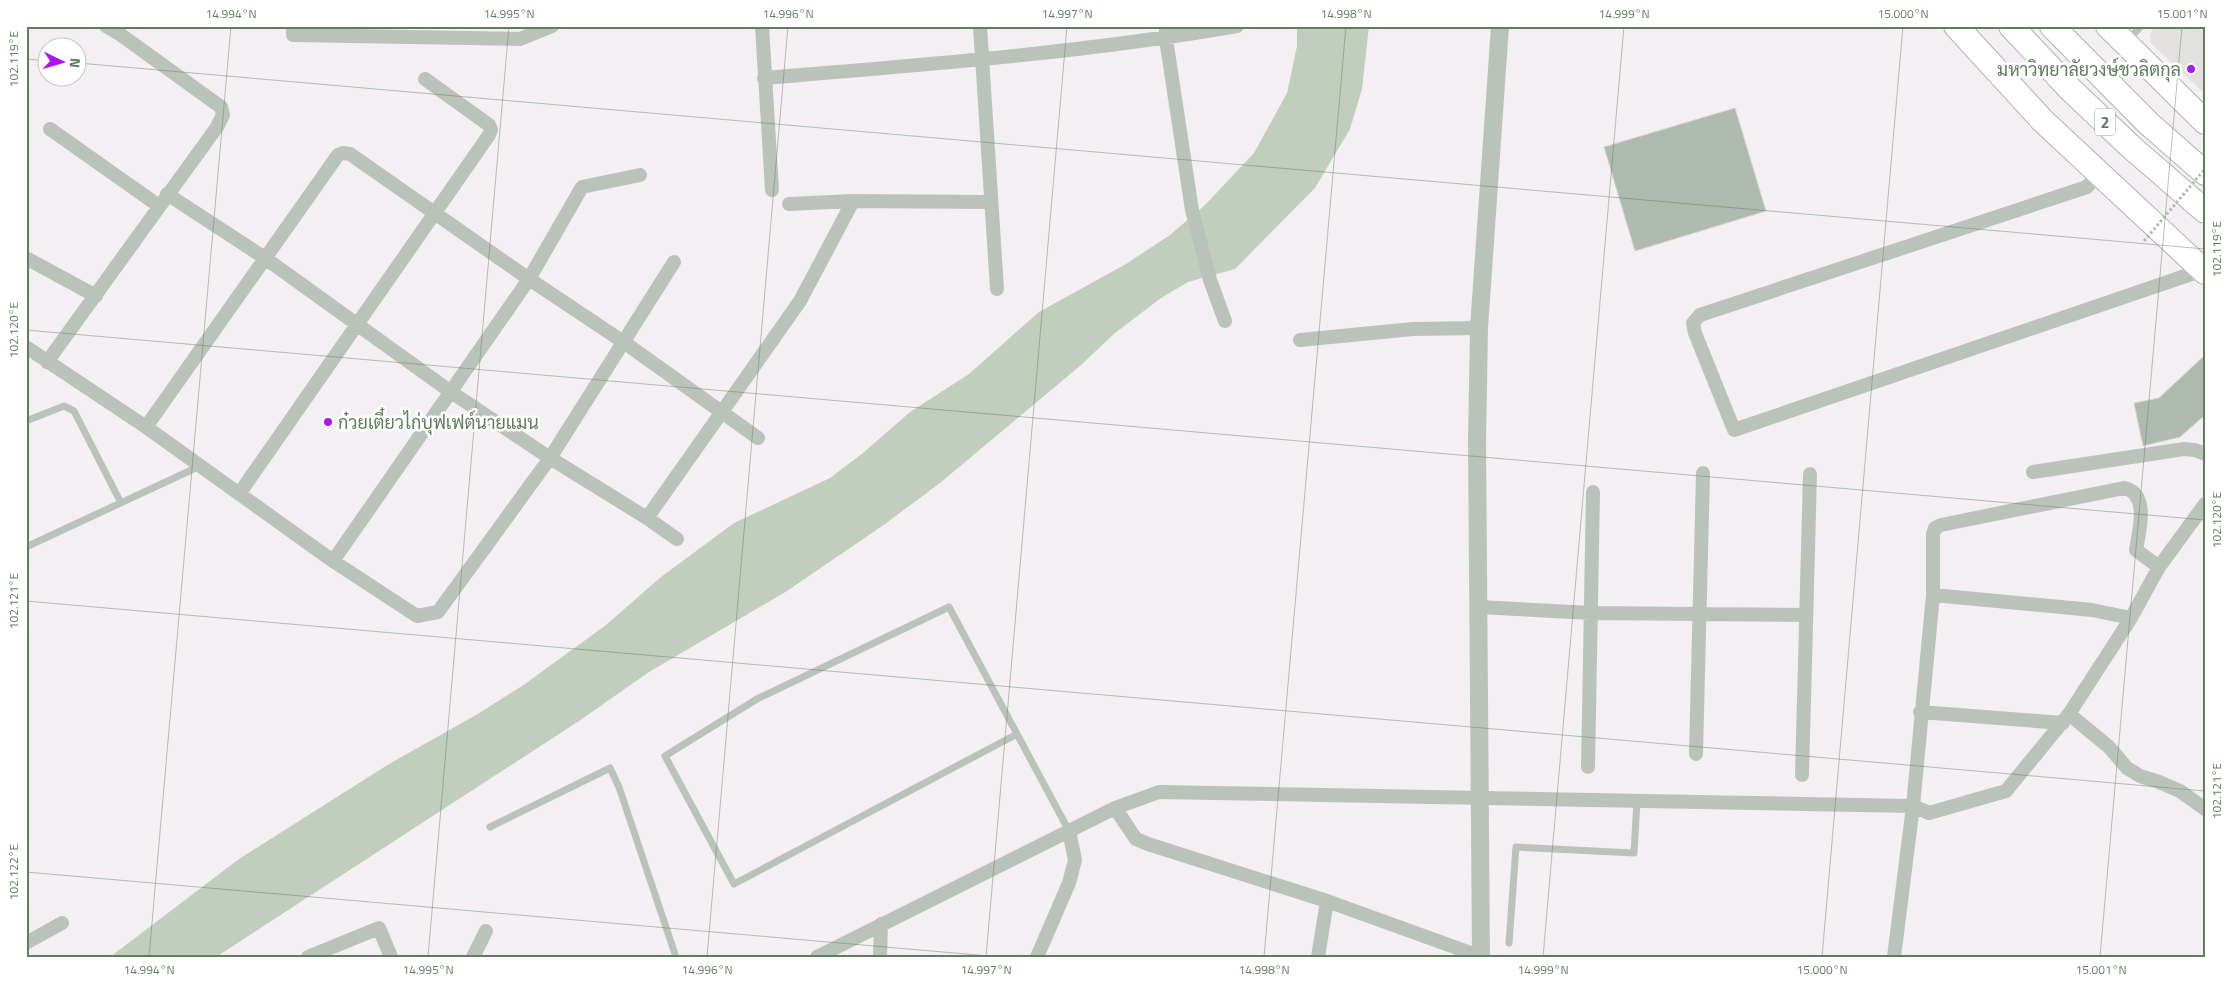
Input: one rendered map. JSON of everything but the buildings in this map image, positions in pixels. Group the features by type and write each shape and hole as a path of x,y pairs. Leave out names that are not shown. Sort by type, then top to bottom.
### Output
{"highway":[{"path":"1956,26 2042,121 2204,271"},
{"name":"2","path":"2012,26 2068,88 2131,147 2205,211"},
{"name":"2","path":"2052,26 2148,123 2205,173"},
{"path":"2108,26 2124,44 2205,122"}],"street":[{"path":"48,362 222,119 223,112 221,107 106,26"},
{"path":"293,31 440,32 520,39 552,26"},
{"path":"762,26 772,190"},
{"path":"980,26 996,290"},
{"path":"764,78 983,60 1166,32 1237,26"},
{"path":"1115,808 1136,839 1148,844 1327,901 1482,957 1477,441 1479,328 1500,26"},
{"path":"1166,32 1192,210 1210,280 1225,321"},
{"path":"239,494 489,135 491,130 489,124 425,79"},
{"path":"50,130 159,206"},
{"path":"146,427 264,258 338,156 344,153 350,154 435,215 625,343 758,438"},
{"path":"2099,173 2088,187 1700,315 1693,323 1695,333 1734,430 2204,271"},
{"path":"333,561 529,279 582,187 640,175"},
{"path":"167,194 264,258 451,392 677,540"},
{"path":"789,204 853,201 990,202"},
{"path":"646,518 800,302 853,201"},
{"path":"26,258 96,296"},
{"path":"26,347 146,427 333,561 417,616 438,612 550,458 625,343 674,262"},
{"path":"1300,340 1413,329 1479,328"},
{"path":"2033,472 2184,450 2195,450 2205,454"},
{"path":"1696,754 1703,473"},
{"path":"1802,775 1810,474"},
{"path":"1894,957 1913,806 1920,712 1933,596 1933,534 1938,526 2124,488 2130,489 2137,497 2142,512 2136,550 2159,567"},
{"path":"1588,767 1593,492"},
{"path":"817,957 1115,808 1159,792 1913,806 1928,813 2006,791 2066,719 2131,618 2159,567 2205,504"},
{"path":"1933,596 2092,610 2131,618"},
{"path":"1479,607 1591,613 1806,615"},
{"path":"1920,712 2066,719 2109,747 2127,768 2140,776 2180,791 2205,809"},
{"path":"1037,957 1071,875 1075,860 1069,831"},
{"path":"1318,957 1327,901"},
{"path":"26,943 62,923"},
{"path":"880,957 881,924"},
{"path":"308,957 379,928 391,957"},
{"path":"473,957 486,931"}],"lane":[{"path":"2124,44 2141,26"},
{"path":"26,421 64,406 74,411 121,503"},
{"path":"26,547 200,466"},
{"path":"1017,734 734,884 665,756 757,699 949,608 1017,734 1069,831"},
{"path":"490,827 610,768 676,957"},
{"path":"1509,943 1516,847 1634,853 1637,801"}],"path":[{"path":"2144,241 2205,168"}],"shaded area":[{"path":"1297,26 1369,26 1362,89 1350,129 1315,188 1235,269 1188,282 1161,298 1115,333 1081,365 940,483 885,524 787,591 649,672 579,721 216,957 110,957 239,859 389,764 476,715 525,684 606,625 661,577 734,523 830,478 863,453 910,412 969,374 1039,312 1126,264 1170,235 1205,205 1254,153 1287,93 1297,46"},
{"name":"มหาวิทยาลัยวงษ์ชวลิตกุล","path":"2150,26 2205,26 2205,94 2151,43 2150,34 2153,31"}],"place":[{"name":"มหาวิทยาลัยวงษ์ชวลิตกุล","path":"2191,69"},
{"name":"ก๋วยเตี๋ยวไก่บุฟเฟต์นายแมน","path":"328,422"}]}
